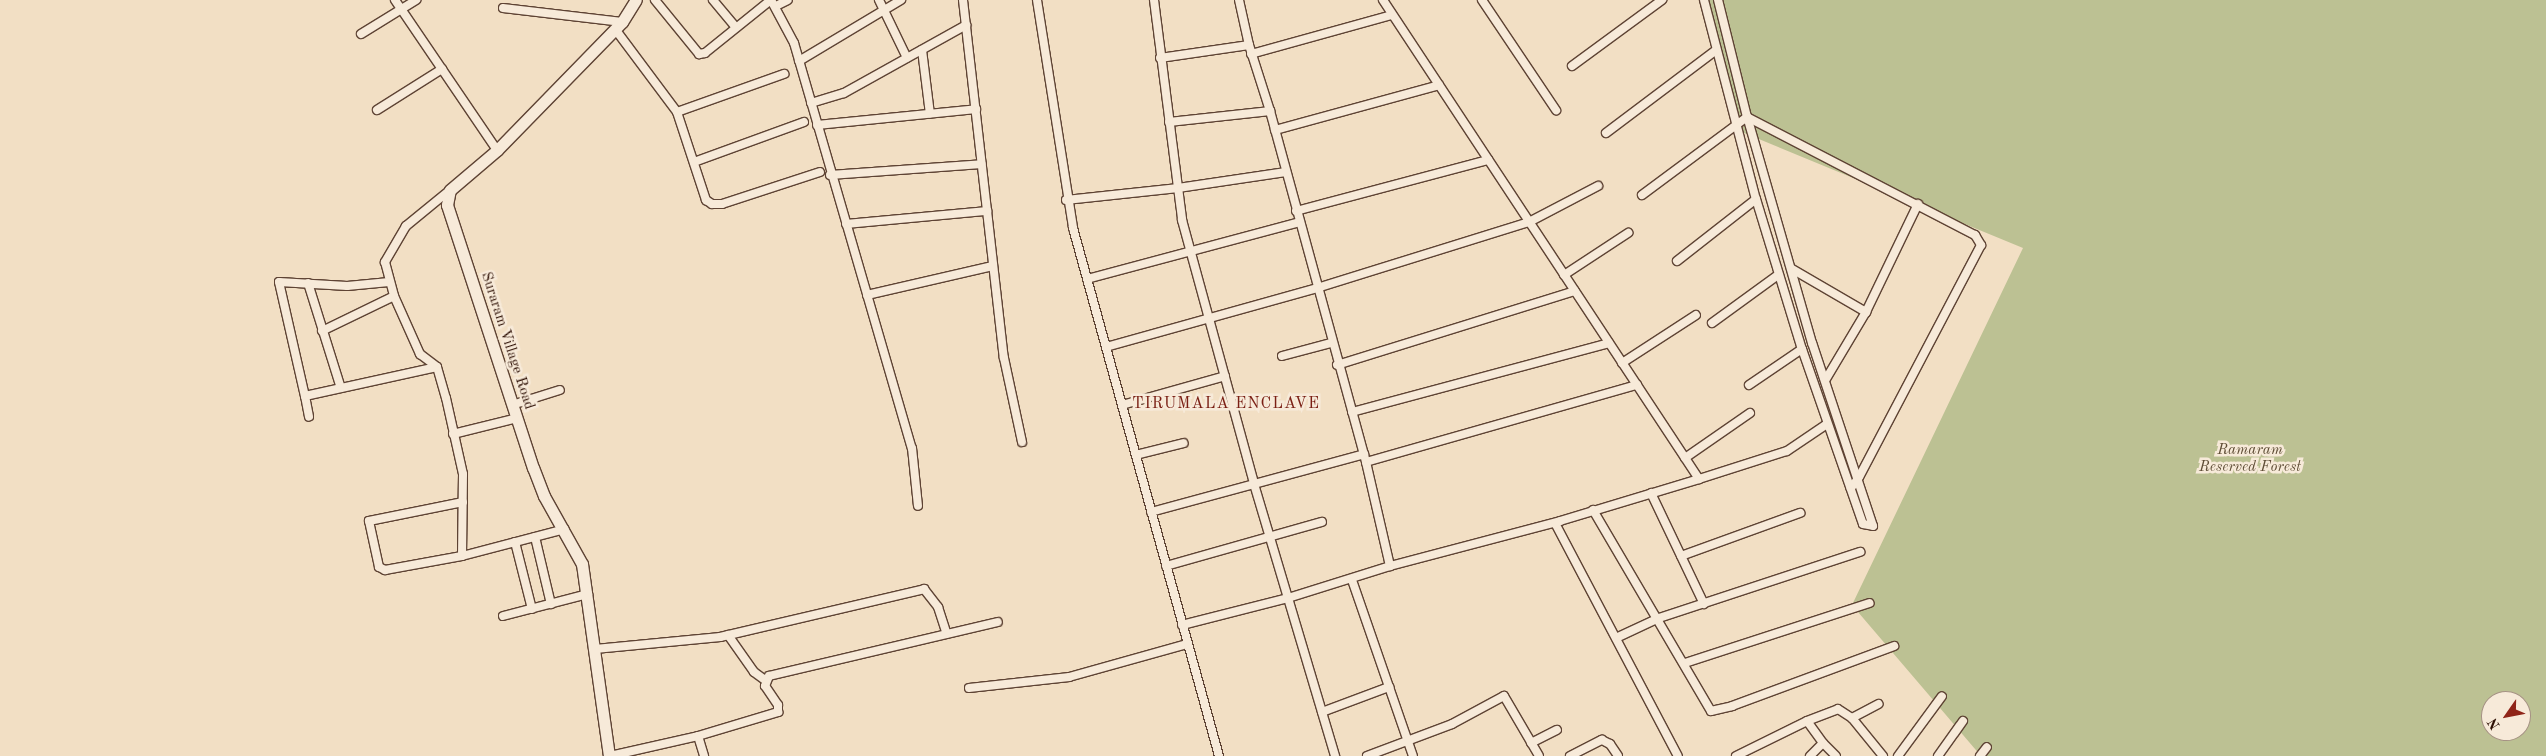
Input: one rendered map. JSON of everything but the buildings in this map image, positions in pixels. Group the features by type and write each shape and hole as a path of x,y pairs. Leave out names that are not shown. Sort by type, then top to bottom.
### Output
{"main road":[{"path":"450,190 496,150 619,25 636,0"},
{"name":"Suraram Village Road","path":"450,190 447,205 516,418 544,496 565,529 582,564 588,594 610,756"}],"street":[{"path":"396,0 496,150"},
{"path":"361,34 416,0"},
{"path":"655,0 699,54 705,54 736,27 772,2 788,0"},
{"path":"713,0 736,27"},
{"path":"879,0 907,58"},
{"path":"799,61 901,0"},
{"path":"963,0 1004,358 1022,442"},
{"path":"1037,0 1066,200 1219,756"},
{"path":"1154,0 1178,188 1191,252 1254,484 1335,756"},
{"path":"1239,0 1250,50 1270,111 1337,365 1364,454 1390,566"},
{"path":"1383,0 1699,479"},
{"path":"1482,0 1556,110"},
{"path":"1572,66 1662,0"},
{"path":"1704,0 1735,123 1778,275 1827,424 1863,524 1873,526 1859,477 1812,343 1747,117 1718,0"},
{"path":"772,2 799,61 830,175 912,448 918,506"},
{"path":"503,8 619,25 677,112 706,200 712,204 722,204 820,172"},
{"path":"1160,58 1250,50 1392,15"},
{"path":"811,103 844,93 966,25"},
{"path":"922,50 930,114"},
{"path":"1606,133 1716,50"},
{"path":"378,110 442,69"},
{"path":"677,112 784,74"},
{"path":"1275,130 1439,86"},
{"path":"817,125 976,108"},
{"path":"1169,122 1270,111"},
{"path":"1642,195 1735,123 1747,117"},
{"path":"1747,117 1969,230 1982,245 1859,477 1851,488"},
{"path":"694,162 804,122"},
{"path":"1296,211 1488,160"},
{"path":"830,175 982,164"},
{"path":"1066,200 1178,188 1286,172"},
{"path":"1106,347 1317,288 1529,222 1598,186"},
{"path":"450,190 406,226 385,262 394,296 420,354 437,367 463,474 462,556"},
{"path":"1677,261 1756,199"},
{"path":"1826,379 1866,312 1918,204"},
{"path":"846,224 988,211"},
{"path":"1087,279 1299,222"},
{"path":"1564,275 1628,233"},
{"path":"867,295 993,266"},
{"path":"1792,269 1866,312"},
{"path":"1712,323 1778,275"},
{"path":"309,417 279,282 347,286 389,282"},
{"path":"308,283 341,388"},
{"path":"1337,365 1575,291"},
{"path":"322,331 394,296"},
{"path":"1622,363 1696,315"},
{"path":"1282,356 1332,343"},
{"path":"1352,412 1609,343"},
{"path":"1749,385 1802,349"},
{"path":"305,396 437,367"},
{"path":"1122,405 1225,376"},
{"path":"1366,462 1637,385"},
{"path":"512,405 560,390"},
{"path":"1685,458 1750,413"},
{"path":"453,434 516,418"},
{"path":"1182,625 1352,580 1390,566 1555,523 1699,479 1787,451 1827,424"},
{"path":"1136,455 1184,442"},
{"path":"1151,512 1364,454"},
{"path":"1651,493 1704,604"},
{"path":"463,502 372,519 368,523 381,569 462,556 565,529"},
{"path":"1593,510 1659,618 1711,711 1732,706 1894,646"},
{"path":"1681,556 1800,513"},
{"path":"1166,566 1322,522"},
{"path":"1555,523 1678,756"},
{"path":"535,536 550,604"},
{"path":"515,542 532,609"},
{"path":"1616,638 1659,618 1860,552"},
{"path":"1352,580 1413,756"},
{"path":"595,649 688,642 728,635 924,589 938,607 947,634"},
{"path":"503,616 588,594"},
{"path":"1685,663 1870,603"},
{"path":"765,680 769,676 998,622"},
{"path":"610,756 698,736 778,712 765,680 754,672 728,635"},
{"path":"969,688 1069,677 1187,644"},
{"path":"1322,712 1389,687"},
{"path":"1367,756 1452,724 1504,696 1539,756"},
{"path":"1898,756 1942,696"},
{"path":"1852,718 1878,704"},
{"path":"1736,756 1807,721 1838,709 1852,718 1882,756"},
{"path":"1807,721 1823,743 1836,756"},
{"path":"1938,756 1963,721"},
{"path":"1531,743 1557,730"},
{"path":"698,736 704,756"},
{"path":"1570,756 1602,740 1610,744 1618,756"},
{"path":"1810,756 1823,743"},
{"path":"1980,756 1987,747"}],"green space":[{"name":"Ramaram Reserved Forest","path":"1707,0 2546,0 2546,756 1981,756 1852,605 2023,248 1737,130"}],"district":[{"name":"TIRUMALA ENCLAVE","path":"1226,404"}]}
